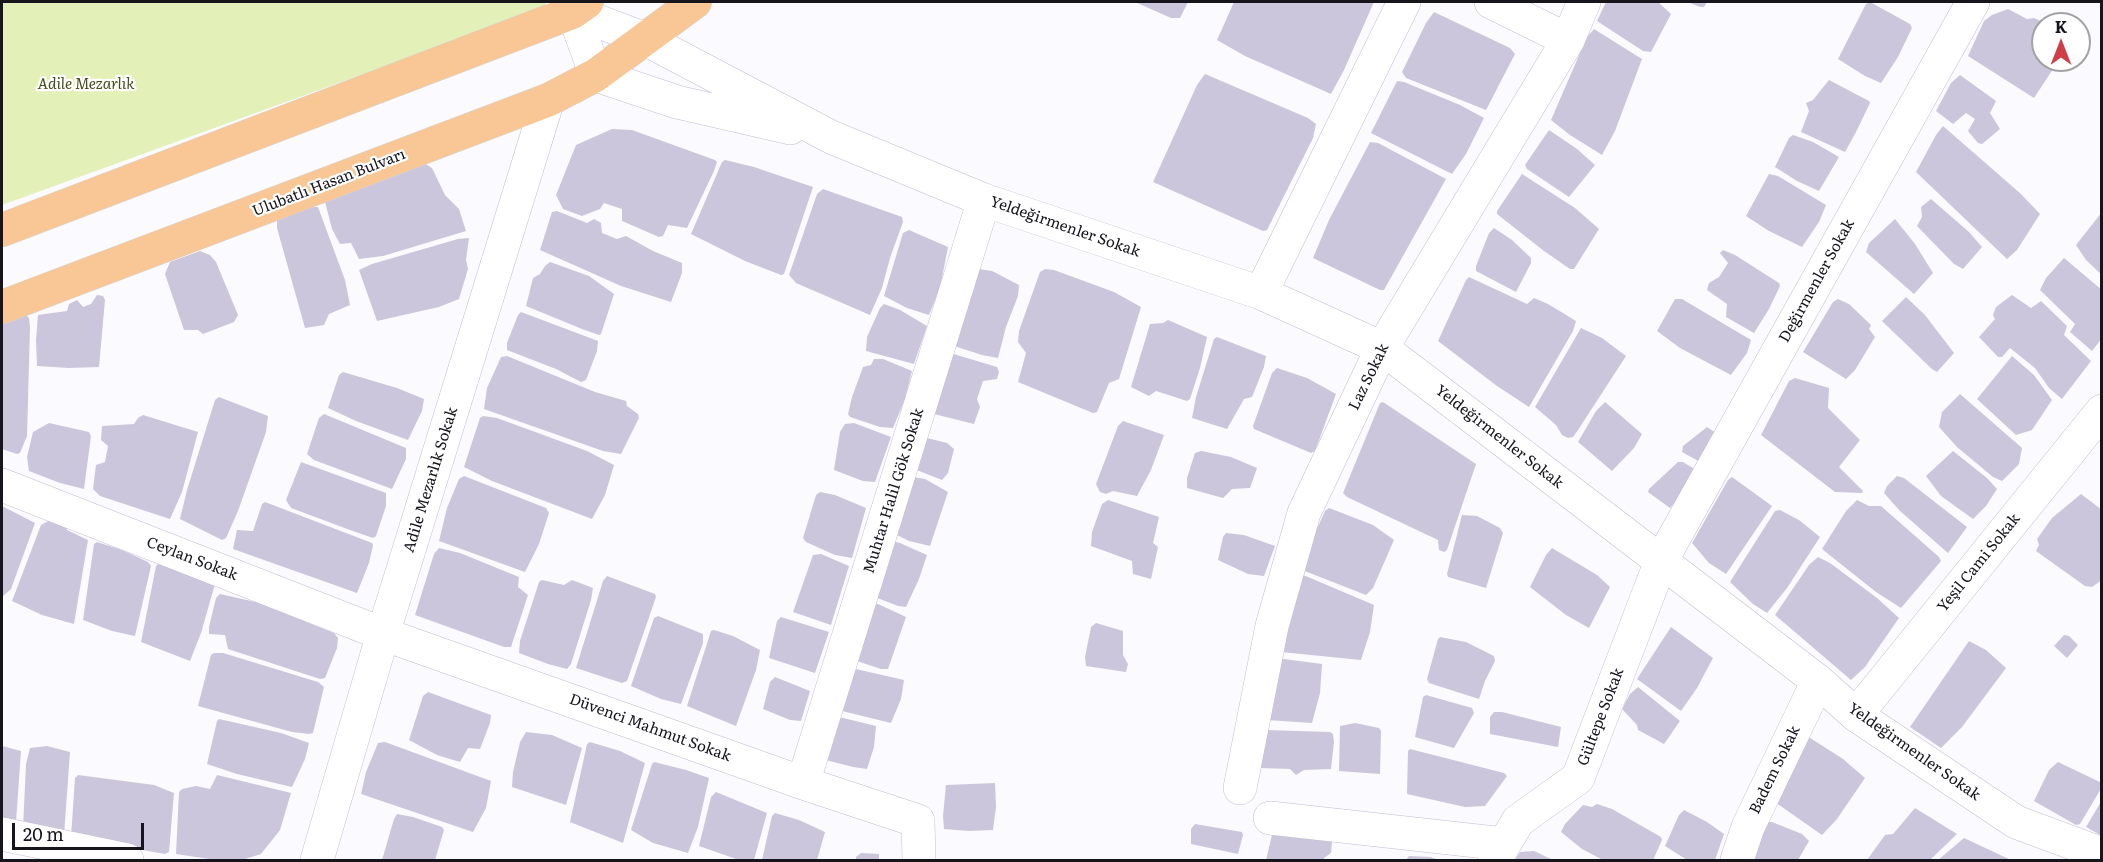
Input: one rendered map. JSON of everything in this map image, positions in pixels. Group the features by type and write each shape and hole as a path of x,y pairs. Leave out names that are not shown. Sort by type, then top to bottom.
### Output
{"main road":[{"name":"Ulubatlı Hasan Bulvarı","path":"2,307 548,100 596,75 695,2"},
{"path":"2,230 574,5"}],"street":[{"path":"1261,293 1404,2"},
{"path":"1491,2 1568,40"},
{"name":"Laz Sokak","path":"1240,788 1272,626 1304,513 1383,348 1568,40 1584,2"},
{"name":"Değirmenler Sokak","path":"1661,561 1973,2"},
{"name":"Yeldeğirmenler Sokak","path":"574,5 645,39 831,137 984,200 1261,293 1383,348 1818,681 1856,715 2016,822 2102,854"},
{"path":"574,5 596,75"},
{"name":"Yeldeğirmenler Sokak","path":"596,75 677,102 831,137"},
{"name":"Adile Mezarlık Sokak","path":"317,861 383,634 548,100"},
{"name":"Muhtar Halil Gök Sokak","path":"803,783 984,200"},
{"name":"Yeşil Cami Sokak","path":"1856,715 2102,411"},
{"name":"Ceylan Sokak","path":"2,485 383,634"},
{"name":"Gültepe Sokak","path":"1270,818 1500,852 1518,821 1578,778 1661,561"},
{"name":"Düvenci Mahmut Sokak","path":"383,634 803,783 918,821 919,861"},
{"name":"Badem Sokak","path":"1737,861 1748,827 1818,681"},
{"path":"2,834 127,861"}],"green space":[{"name":"Adile Mezarlık","path":"2,2 543,2 548,7 2,205"}],"building":[{"path":"1135,2 1188,2 1180,18 1171,18"},
{"path":"1234,2 1374,2 1331,94 1245,56 1217,40"},
{"path":"1606,2 1658,2 1671,14 1651,52 1643,51 1597,21"},
{"path":"1688,2 1707,2 1704,7 1700,7"},
{"path":"1870,2 1910,24 1912,28 1898,57 1881,83 1838,59 1866,4"},
{"path":"2008,9 2027,19 2031,18 2031,72 2051,72 2034,98 1968,56 1984,21"},
{"path":"1434,12 1510,48 1515,54 1486,110 1406,78 1402,72 1426,23"},
{"path":"1594,29 1642,59 1615,131 1602,155 1551,120 1587,37"},
{"path":"1205,74 1308,118 1316,124 1313,138 1267,230 1263,231 1153,182 1197,85"},
{"path":"1960,75 1996,101 1990,113 2000,129 1982,144 1978,143 1968,131 1975,119 1966,113 1953,124 1936,111 1951,83"},
{"path":"1829,80 1870,103 1845,152 1801,132 1809,111 1806,103 1813,100"},
{"path":"1397,81 1460,105 1484,118 1466,154 1452,174 1371,133"},
{"path":"1943,126 2021,194 2040,214 2017,250 2007,259 1916,172"},
{"path":"612,129 632,130 717,162 687,228 668,225 663,236 659,237 622,221 622,209 604,203 600,209 582,216 563,209 556,195 576,145"},
{"path":"1549,130 1577,149 1595,165 1569,197 1527,169 1525,165"},
{"path":"1793,135 1813,142 1839,157 1819,191 1775,167 1789,138"},
{"path":"1370,142 1378,143 1446,179 1384,290 1313,258 1329,220"},
{"path":"725,160 754,167 813,187 784,274 781,275 745,261 691,234 722,162"},
{"path":"424,163 432,168 445,195 459,209 466,231 383,256 359,259 351,243 340,244 332,229 324,198"},
{"path":"1522,174 1575,208 1599,229 1574,269 1570,269 1544,251 1497,214"},
{"path":"1769,174 1778,176 1826,205 1819,222 1802,247 1769,231 1746,216"},
{"path":"823,189 902,217 903,222 882,288 870,315 796,283 789,275 817,194"},
{"path":"1931,199 1969,232 1982,247 1963,269 1954,264 1917,226 1922,217 1921,207"},
{"path":"307,207 318,207 345,280 350,305 329,314 324,325 305,328 277,228 277,217"},
{"path":"557,211 587,223 594,219 601,223 602,233 617,239 626,236 682,263 682,273 671,302 621,286 540,250 552,212"},
{"path":"2102,212 2102,275 2086,260 2076,245"},
{"path":"1895,219 1915,244 1933,273 1914,294 1866,252 1869,243"},
{"path":"1494,228 1512,240 1531,258 1531,263 1516,292 1476,271 1489,233"},
{"path":"909,230 948,247 940,288 929,315 907,308 884,296 903,233"},
{"path":"469,238 466,260 468,269 459,299 439,307 377,321 359,270 372,264 458,239"},
{"path":"1723,250 1779,283 1780,286 1769,309 1754,333 1726,317 1727,304 1707,290 1709,283 1719,277 1728,263 1720,253"},
{"path":"200,251 210,255 216,262 238,315 234,322 203,334 198,330 184,330 165,274 170,262"},
{"path":"2064,258 2102,290 2102,338 2092,351 2070,332 2075,324 2040,290 2046,278"},
{"path":"550,262 589,276 614,294 601,334 582,329 526,306 533,278 540,274"},
{"path":"979,269 992,271 1019,285 1018,296 1006,327 998,358 951,345"},
{"path":"1045,269 1054,270 1114,292 1141,307 1119,379 1109,383 1097,412 1093,413 1018,382 1026,353 1018,342 1019,331 1040,272"},
{"path":"1469,277 1527,304 1534,298 1576,321 1573,331 1529,407 1438,341"},
{"path":"97,295 103,296 105,300 99,367 37,366 38,315 67,311 69,304 77,300 83,307 91,304"},
{"path":"2012,295 2031,308 2041,301 2067,326 2064,335 2091,361 2062,399 2049,388 2035,368 2010,348 2002,357 1998,357 1979,337 1995,319 1993,315 1996,307"},
{"path":"1906,297 1925,315 1954,353 1937,372 1882,321"},
{"path":"1675,299 1682,299 1751,340 1747,353 1731,375 1680,348 1657,331"},
{"path":"1838,299 1849,304 1871,325 1869,329 1875,337 1855,370 1846,379 1803,352 1833,302"},
{"path":"884,304 900,310 927,326 914,364 866,351 867,337"},
{"path":"521,312 598,341 597,351 586,380 581,382 556,369 507,350 507,343"},
{"path":"26,315 29,318 30,328 27,436 20,453 17,454 2,449 2,322"},
{"path":"1168,320 1207,337 1200,368 1190,399 1187,401 1156,391 1149,396 1131,387 1150,324 1163,323"},
{"path":"1581,328 1602,338 1626,356 1578,430 1573,437 1568,438 1562,435 1556,425 1535,407"},
{"path":"1217,337 1266,356 1252,397 1244,399 1227,429 1192,418 1196,397 1214,339"},
{"path":"947,352 997,367 999,372 997,379 983,381 977,399 980,407 974,424 930,413"},
{"path":"507,356 595,392 626,401 627,406 638,414 639,418 621,454 603,451 484,409 487,388 501,357"},
{"path":"2012,356 2034,375 2052,400 2032,430 2016,435 1977,399"},
{"path":"874,359 883,359 912,371 905,399 893,428 880,427 850,417 848,414 863,367 871,365"},
{"path":"1277,368 1307,378 1336,394 1315,451 1311,453 1254,429 1253,426 1272,373"},
{"path":"343,372 397,388 424,399 422,411 408,440 328,408 339,375"},
{"path":"1795,378 1829,388 1828,408 1860,440 1839,467 1863,491 1862,493 1835,492 1761,435 1789,381"},
{"path":"1960,394 2022,448 2019,464 2002,481 1993,477 1957,447 1939,427 1942,412"},
{"path":"219,397 268,416 266,432 238,511 226,538 222,540 180,519 215,400"},
{"path":"1383,402 1476,464 1447,550 1444,552 1439,550 1438,540 1347,497 1343,493 1380,403"},
{"path":"1605,402 1642,434 1634,448 1612,471 1578,442 1596,411"},
{"path":"324,414 406,448 406,459 392,489 314,460 307,454 319,418"},
{"path":"143,415 198,432 182,492 170,519 100,496 93,489 96,465 105,462 108,446 101,440 102,426 134,424"},
{"path":"483,416 497,418 587,451 614,465 605,495 592,519 492,481 464,467 480,418"},
{"path":"1123,421 1164,435 1151,470 1137,496 1113,491 1106,494 1100,492 1096,484 1118,426"},
{"path":"49,423 89,432 91,436 84,489 29,471 27,457 33,432"},
{"path":"854,423 891,437 875,482 863,481 834,470 840,432 845,424"},
{"path":"1707,427 1719,435 1700,462 1682,452 1683,446"},
{"path":"919,436 947,443 954,449 948,473 942,480 909,467"},
{"path":"1201,451 1231,457 1257,468 1250,488 1232,489 1223,498 1187,488 1187,478 1195,453"},
{"path":"1953,451 1997,489 1986,506 1973,519 1941,496 1926,476"},
{"path":"301,462 386,493 386,506 376,536 373,538 291,508 286,500"},
{"path":"1678,462 1683,462 1696,470 1691,484 1670,508 1648,492"},
{"path":"464,476 546,508 549,513 539,544 525,572 439,541 447,508 459,479"},
{"path":"907,476 925,479 948,492 930,546 909,541 887,530"},
{"path":"1897,476 1904,478 1967,527 1948,553 1900,511 1884,493 1887,486"},
{"path":"1732,477 1772,506 1726,574 1709,563 1692,543 1728,480"},
{"path":"820,492 835,495 866,508 852,558 835,555 806,542 803,538 816,495"},
{"path":"2081,494 2102,510 2102,580 2092,587 2085,586 2036,551 2039,545 2037,539 2052,518"},
{"path":"1108,500 1159,517 1153,543 1158,547 1151,579 1133,574 1132,561 1091,546 1092,532 1102,504"},
{"path":"1857,500 1869,506 1881,506 1941,561 1901,608 1876,592 1822,549 1846,511"},
{"path":"265,502 372,543 369,563 357,593 233,549 237,530 253,531 262,504"},
{"path":"2,506 35,523 11,589 2,597"},
{"path":"1329,508 1373,525 1394,540 1373,588 1366,595 1302,570 1300,566 1325,511"},
{"path":"1780,510 1799,520 1820,537 1787,588 1767,613 1753,604 1730,582 1775,511"},
{"path":"1462,515 1477,516 1500,528 1503,533 1486,588 1448,577 1447,574"},
{"path":"54,518 65,522 67,530 88,540 74,624 42,615 12,601 41,525"},
{"path":"1226,533 1244,535 1275,546 1264,576 1248,574 1218,560"},
{"path":"886,540 900,543 927,555 906,607 867,594"},
{"path":"97,542 122,550 148,562 151,566 135,636 112,631 83,620 94,544"},
{"path":"439,548 460,553 519,577 518,587 528,595 511,647 504,647 415,615 434,554"},
{"path":"1552,548 1597,575 1610,587 1589,628 1566,615 1530,587"},
{"path":"821,554 849,566 831,625 793,612 813,555"},
{"path":"1818,557 1830,563 1877,598 1899,618 1865,667 1851,680 1775,615 1809,565"},
{"path":"160,562 215,584 201,633 190,661 141,642 156,566"},
{"path":"1301,574 1374,605 1370,632 1361,660 1281,652"},
{"path":"607,576 655,594 656,597 627,681 622,683 576,668 603,581"},
{"path":"542,580 564,585 572,580 593,588 571,664 567,669 519,653 520,641 539,582"},
{"path":"220,594 278,607 306,622 334,633 338,638 337,648 325,678 320,679 228,649 225,635 209,634 216,598"},
{"path":"867,603 878,604 906,617 888,669 881,669 851,659"},
{"path":"658,616 703,634 703,643 681,704 661,699 631,686 654,618"},
{"path":"781,617 829,632 815,673 769,658 777,621"},
{"path":"1096,623 1123,631 1123,655 1128,664 1126,672 1086,666 1085,657 1091,627"},
{"path":"1671,627 1713,658 1697,688 1681,711 1637,679"},
{"path":"711,631 733,636 760,650 756,670 736,726 687,706"},
{"path":"2064,635 2069,636 2078,645 2067,658 2054,646"},
{"path":"1440,637 1466,642 1494,656 1495,661 1479,699 1429,683 1427,679"},
{"path":"1969,641 1986,650 2006,668 1962,727 1941,748 1910,727"},
{"path":"223,653 318,682 324,687 313,733 292,732 198,706 211,655"},
{"path":"1276,658 1322,664 1320,693 1312,723 1267,720"},
{"path":"847,667 904,680 901,699 891,723 838,710"},
{"path":"775,677 810,691 801,721 790,720 763,709 770,682"},
{"path":"1638,687 1680,721 1664,744 1638,730 1637,725 1622,709 1630,694"},
{"path":"428,692 491,715 480,749 468,748 460,762 437,755 409,740 423,696"},
{"path":"1426,695 1472,708 1474,713 1454,748 1415,737 1423,697"},
{"path":"1494,712 1561,727 1558,747 1490,734 1490,717"},
{"path":"835,716 876,726 874,747 867,769 822,759"},
{"path":"219,719 281,733 309,743 305,759 292,787 237,774 207,764"},
{"path":"1355,723 1379,728 1381,731 1380,774 1339,771 1340,726"},
{"path":"1266,730 1330,732 1333,734 1334,742 1331,769 1304,770 1296,775 1290,769 1260,768"},
{"path":"526,732 552,735 582,748 566,805 512,787 520,742"},
{"path":"1804,734 1843,759 1865,778 1837,819 1822,835 1772,800"},
{"path":"385,742 491,781 486,808 473,832 361,794 366,772 378,743"},
{"path":"590,742 620,751 645,763 623,843 570,822 587,744"},
{"path":"2,746 21,751 16,822 2,819"},
{"path":"47,746 70,752 64,835 23,829 26,764 30,748"},
{"path":"1410,749 1504,773 1507,776 1485,806 1465,807 1407,794 1408,751"},
{"path":"654,762 709,778 698,827 688,853 653,843 631,830"},
{"path":"2058,762 2102,783 2102,787 2080,824 2076,825 2034,801 2049,770"},
{"path":"78,775 154,785 174,793 169,852 165,854 71,837 75,778"},
{"path":"217,775 291,793 280,830 261,854 242,860 216,860 176,854 179,792 182,789 196,786 210,789"},
{"path":"995,783 996,807 993,830 944,829 946,785"},
{"path":"716,792 767,813 754,860 739,860 699,846 711,797"},
{"path":"2102,800 2102,836 2086,827"},
{"path":"1597,804 1612,809 1661,837 1662,840 1653,860 1603,860 1582,849 1561,832 1565,824 1583,805 1592,807"},
{"path":"1915,808 1957,834 1930,860 1867,860 1885,835 1893,834"},
{"path":"1684,810 1724,834 1715,860 1687,860 1665,846 1679,815"},
{"path":"775,813 799,820 825,832 817,860 762,860 772,816"},
{"path":"397,814 442,827 444,830 435,860 382,860"},
{"path":"1764,822 1772,822 1802,834 1809,841 1798,860 1749,860"},
{"path":"1195,824 1242,832 1238,854 1191,844 1191,829"},
{"path":"1272,835 1330,839 1331,853 1324,860 1266,860"},
{"path":"1964,838 2011,860 1938,860"},
{"path":"1534,851 1553,860 1515,860 1520,852"},
{"path":"861,853 879,854 879,860 856,860"},
{"path":"1409,856 1430,857 1440,860 1406,860"}]}
